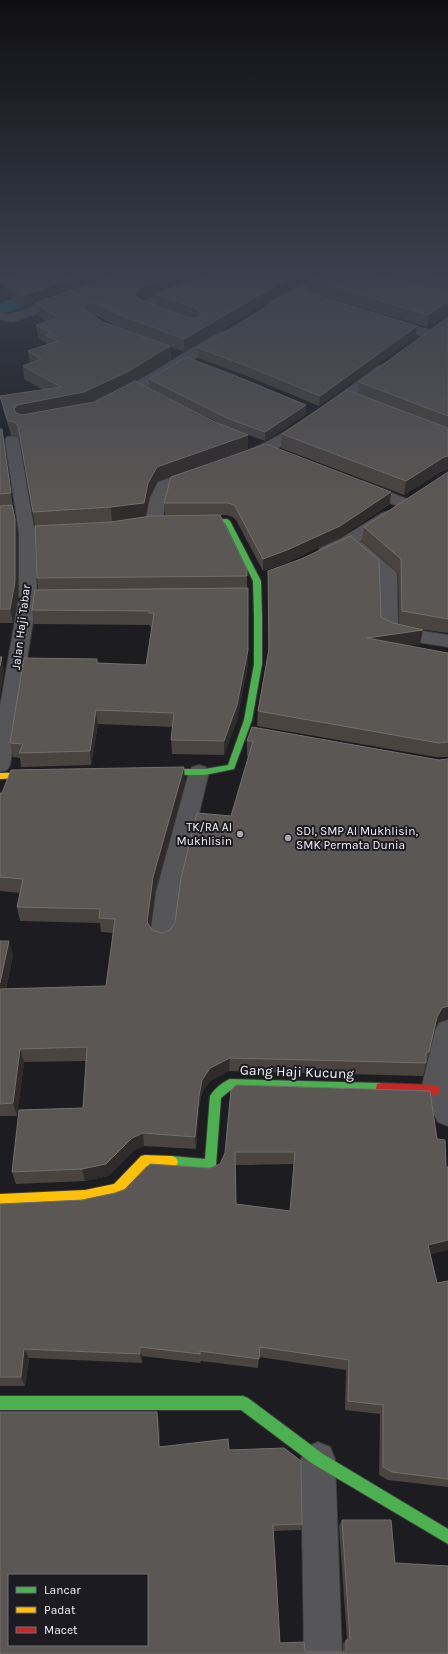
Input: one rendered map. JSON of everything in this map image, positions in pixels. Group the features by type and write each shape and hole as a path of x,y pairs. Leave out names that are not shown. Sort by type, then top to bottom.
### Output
{"street":[{"path":"103,404 136,388 195,352"},
{"path":"171,353 199,364"},
{"path":"231,462 268,448 321,414 352,399 396,360"},
{"path":"136,388 153,396"},
{"path":"307,408 321,414"},
{"name":"Jalan Haji Tabar","path":"0,765 35,597 27,533 16,513 12,440"},
{"path":"248,441 283,454"},
{"path":"119,527 158,522 155,507 161,489 164,485 208,469"},
{"path":"313,559 346,543 412,500 348,480"},
{"path":"147,772 199,772 231,767 252,733 248,720 258,664 257,587 227,521 184,522"},
{"path":"27,533 81,530"},
{"path":"346,543 354,544 388,573 389,630 393,632 448,641"},
{"path":"162,936 168,892 199,772"},
{"path":"0,776 46,775"},
{"path":"448,1031 434,1090 448,1113"},
{"name":"Gang Haji Kucung","path":"0,1200 85,1196 117,1189 145,1160 210,1165 216,1096 230,1084 434,1090"},
{"path":"0,1403 243,1403 318,1459 448,1537"},
{"path":"318,1459 323,1654"}],"building":[{"path":"30,352 160,352 129,371 84,392 17,405 14,409 16,413 22,415 94,402 135,381 215,422 248,435 157,467 148,483 144,503 111,507 33,512 18,426 15,422 8,421 0,396 61,387 23,366 41,359"},
{"path":"209,352 381,352 320,396"},
{"path":"400,352 448,352 448,416 359,382"},
{"path":"186,357 306,405 265,432 227,418 149,379"},
{"path":"347,390 448,428 448,456 406,481 282,434"},
{"path":"0,429 2,429 11,493 0,494"},
{"path":"266,444 391,492 340,526 263,559 234,505 228,503 164,503 171,477"},
{"path":"448,472 448,619 402,611 401,559 364,527"},
{"path":"12,505 15,519 15,582 10,609 0,609 0,506"},
{"path":"220,515 247,569 247,576 37,578 35,526 111,522 151,516"},
{"path":"350,536 379,560 381,617 393,623 423,630 367,638 448,653 448,742 439,743 258,711 269,649 268,571 301,559"},
{"path":"248,588 248,650 237,705 224,741 171,740 174,713 96,710 90,751 19,753 23,744 10,743 24,658 97,659 97,663 146,665 154,613 149,613 149,611 32,610 35,590"},
{"path":"252,727 439,760 448,759 448,1006 442,1008 437,1017 429,1052 426,1052 426,1063 230,1058 210,1068 202,1080 195,1137 143,1133 132,1138 106,1164 82,1169 12,1172 19,1110 83,1108 87,1047 20,1049 13,1103 0,1104 0,989 106,986 115,919 99,918 100,909 17,907 23,879 0,877 0,793 2,793 11,770 184,767 153,877 147,922 152,930 162,933 170,930 175,922 181,878 197,813 231,816 253,741 247,741"},
{"path":"0,941 9,941 0,983"},
{"path":"236,1085 430,1091 437,1139 445,1140 446,1167 448,1167 448,1240 428,1245 437,1283 448,1281 448,1479 392,1472 383,1467 383,1405 348,1401 349,1360 260,1347 259,1359 200,1351 200,1354 140,1347 140,1354 24,1349 21,1377 0,1377 0,1204 82,1200 115,1193 126,1189 150,1164 210,1168 220,1164 225,1153 231,1090","holes":["235,1152 295,1152 290,1211 236,1204"]},
{"path":"0,1412 157,1412 159,1447 228,1439 229,1450 284,1448 301,1461 302,1524 273,1525 280,1643 304,1642 306,1652 346,1652 346,1640 350,1640 342,1520 391,1520 395,1563 448,1566 448,1654 0,1654"}],"traffic: fast":[{"path":"155,772 205,772 231,767 248,720 258,664 257,581 227,521 193,522"},
{"path":"172,1162 210,1165 216,1096 230,1084 381,1088"},
{"path":"0,1403 243,1403 318,1459 448,1537"}],"traffic: slow":[{"path":"0,776 39,775"},
{"path":"0,1200 85,1196 117,1189 145,1160 172,1162"}],"traffic: jam":[{"path":"381,1088 434,1090"}],"place":[{"name":"TK/RA Al Mukhlisin","path":"240,834"},
{"name":"SDI, SMP Al Mukhlisin, SMK Permata Dunia","path":"288,838"}]}
